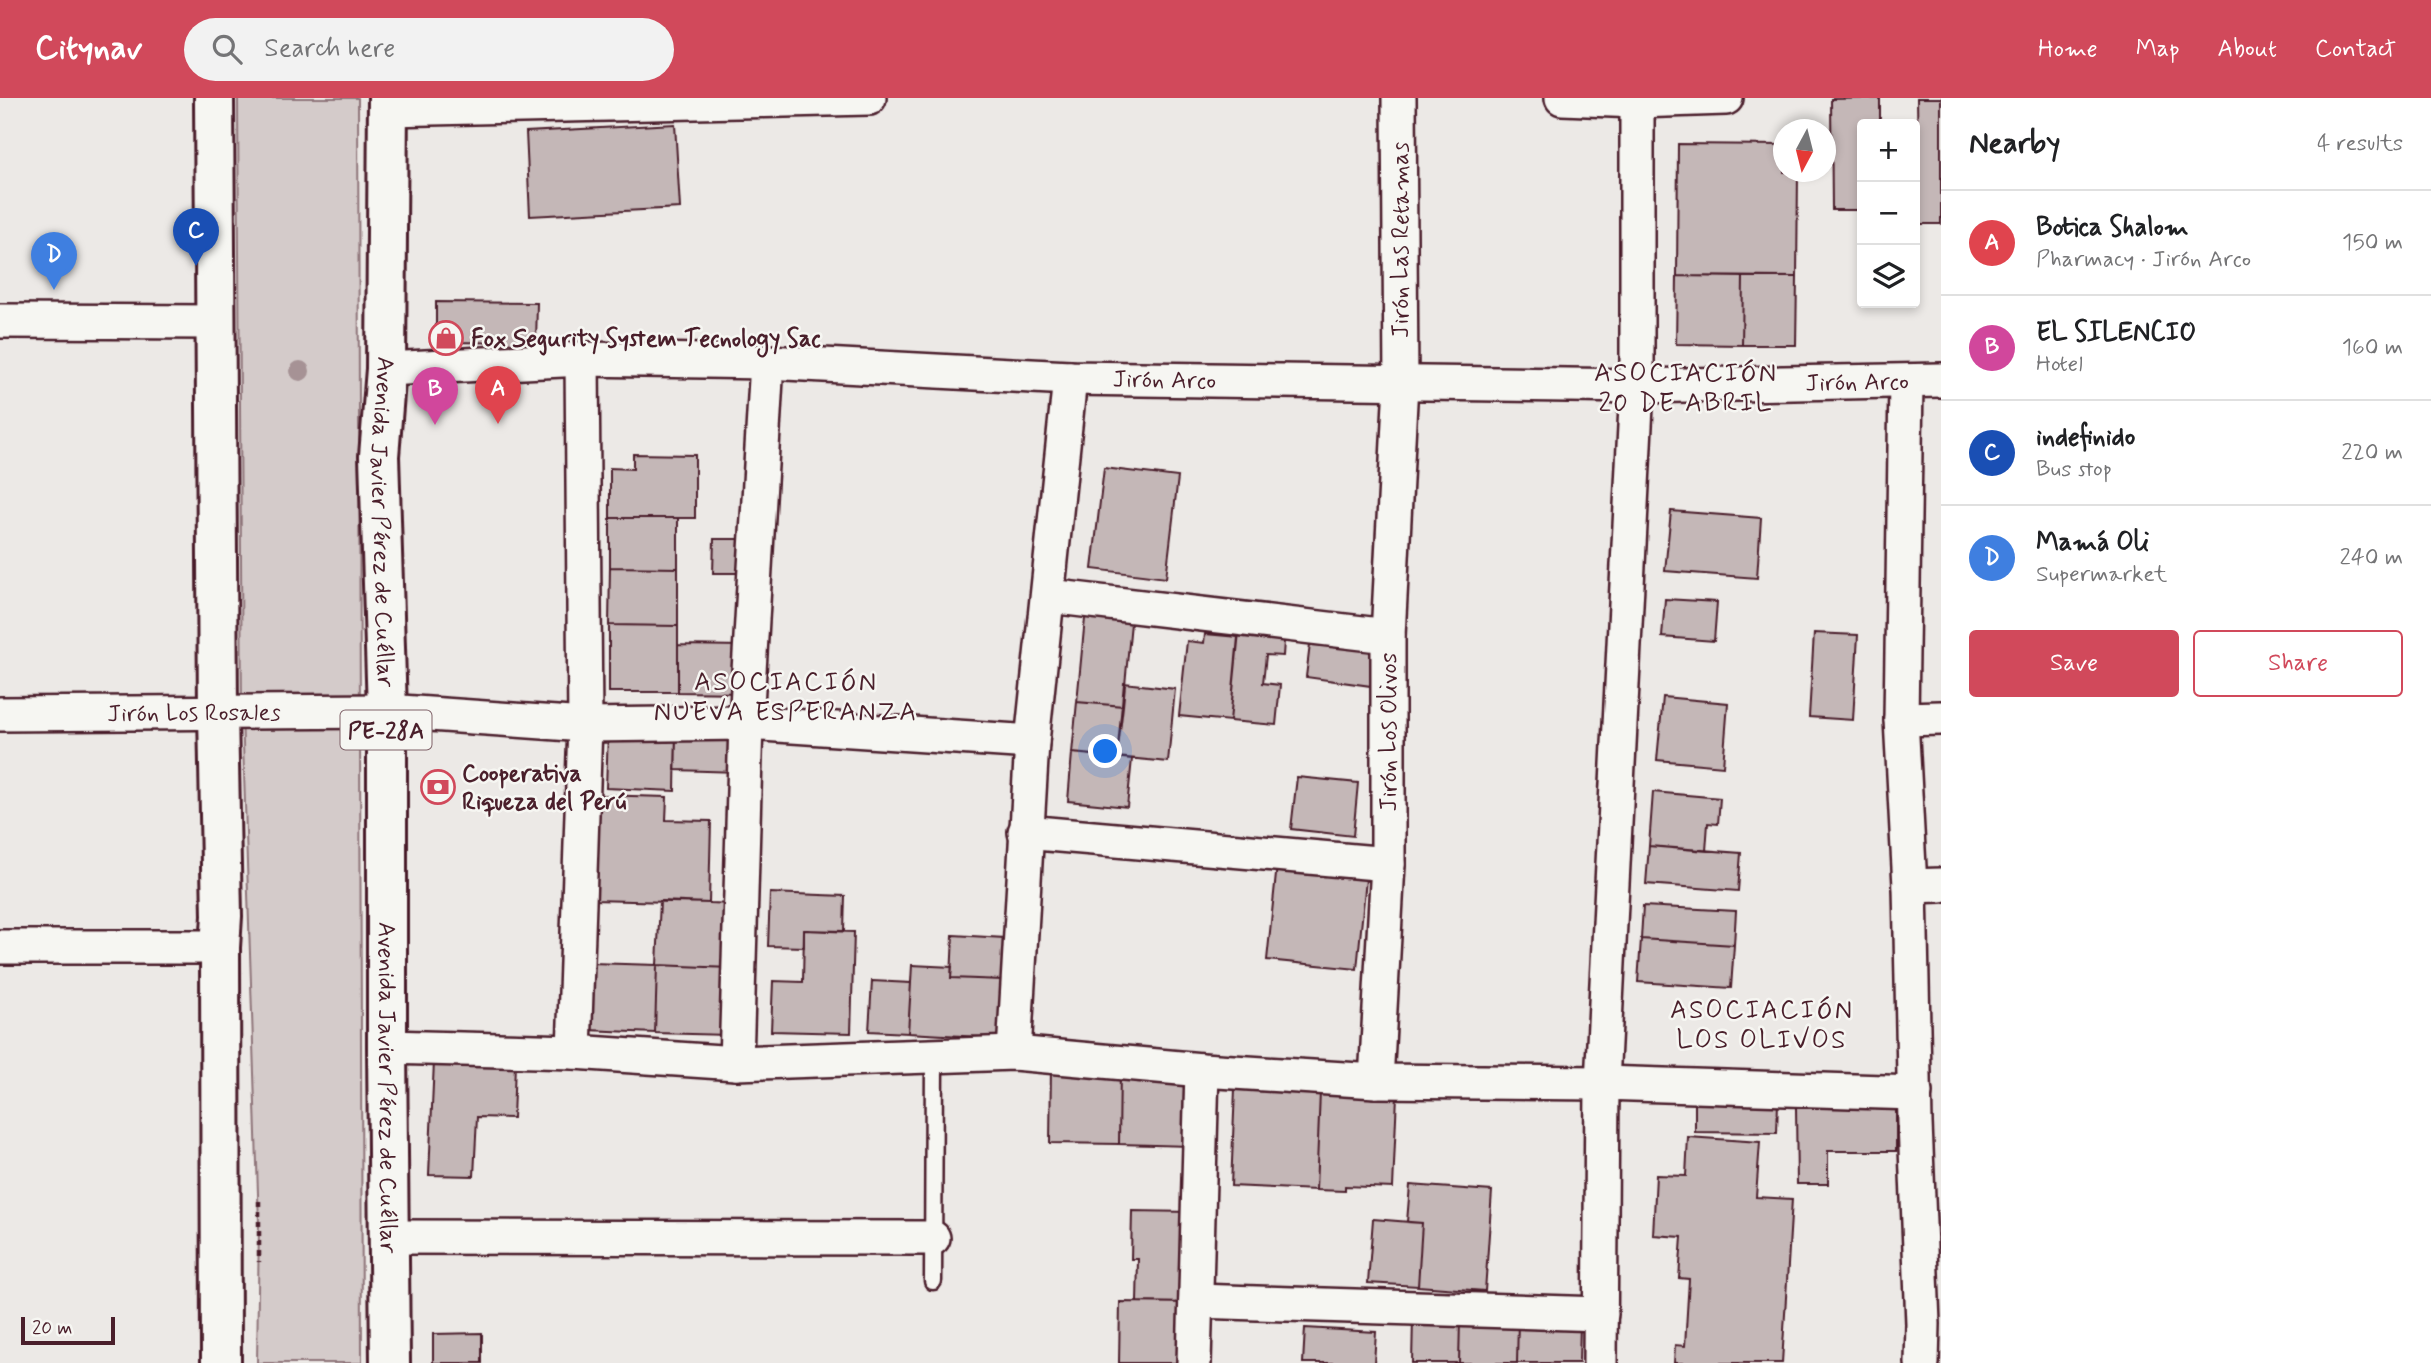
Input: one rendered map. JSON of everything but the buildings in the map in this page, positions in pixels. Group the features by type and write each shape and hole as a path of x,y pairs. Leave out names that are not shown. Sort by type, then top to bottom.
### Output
{"highway":[{"path":"214,98 222,916 221,1363"},
{"name":"Avenida Javier Pérez de Cuéllar","path":"388,104 386,369 379,456 387,711 390,1363"}],"street":[{"path":"388,104 869,98"},
{"name":"Jirón Las Retamas","path":"1399,98 1401,383"},
{"path":"1563,98 1726,98"},
{"path":"1600,1363 1602,1083 1637,386 1637,99"},
{"path":"0,321 215,323"},
{"path":"574,1052 585,725 582,359"},
{"name":"Jirón Arco","path":"386,369 582,359 766,362 1070,378 1637,386 1941,380"},
{"path":"736,1063 746,723 766,362"},
{"path":"1014,1054 1032,742 1070,378"},
{"path":"1906,382 1901,719 1925,885 1924,1113 1932,1324 1922,1363"},
{"name":"Jirón Los Olivos","path":"1376,1081 1388,864 1388,636 1401,383"},
{"path":"1049,596 1388,636"},
{"name":"Jirón Los Rosales","path":"0,714 387,711 585,725 746,723 1032,742"},
{"path":"1901,719 1941,718"},
{"path":"1026,832 1388,864"},
{"path":"0,947 220,947"},
{"path":"387,1047 574,1052 736,1063 1014,1054 1376,1081 1602,1083 1924,1113"},
{"path":"1194,1363 1202,1070"},
{"path":"389,1237 933,1238"},
{"path":"1196,1301 1601,1314"}],"lane":[{"path":"933,1281 934,1056"}],"shaded area":[{"path":"238,98 358,98 362,1363 257,1363 259,1224 242,713"}],"place":[{"name":"indefinido","path":"196,266"},
{"name":"Mamá Oli","path":"54,290"},
{"name":"Fox Segurity System Tecnology Sac","path":"446,338"},
{"name":"Botica Shalom","path":"498,424"},
{"name":"EL SILENCIO","path":"435,425"},
{"name":"Cooperativa Riqueza del Perú","path":"438,787"}],"district":[{"name":"ASOCIACIÓN 20 DE ABRIL","path":"1686,387"},
{"name":"ASOCIACIÓN NUEVA ESPERANZA","path":"786,696"},
{"name":"ASOCIACIÓN LOS OLIVOS","path":"1762,1024"}]}
